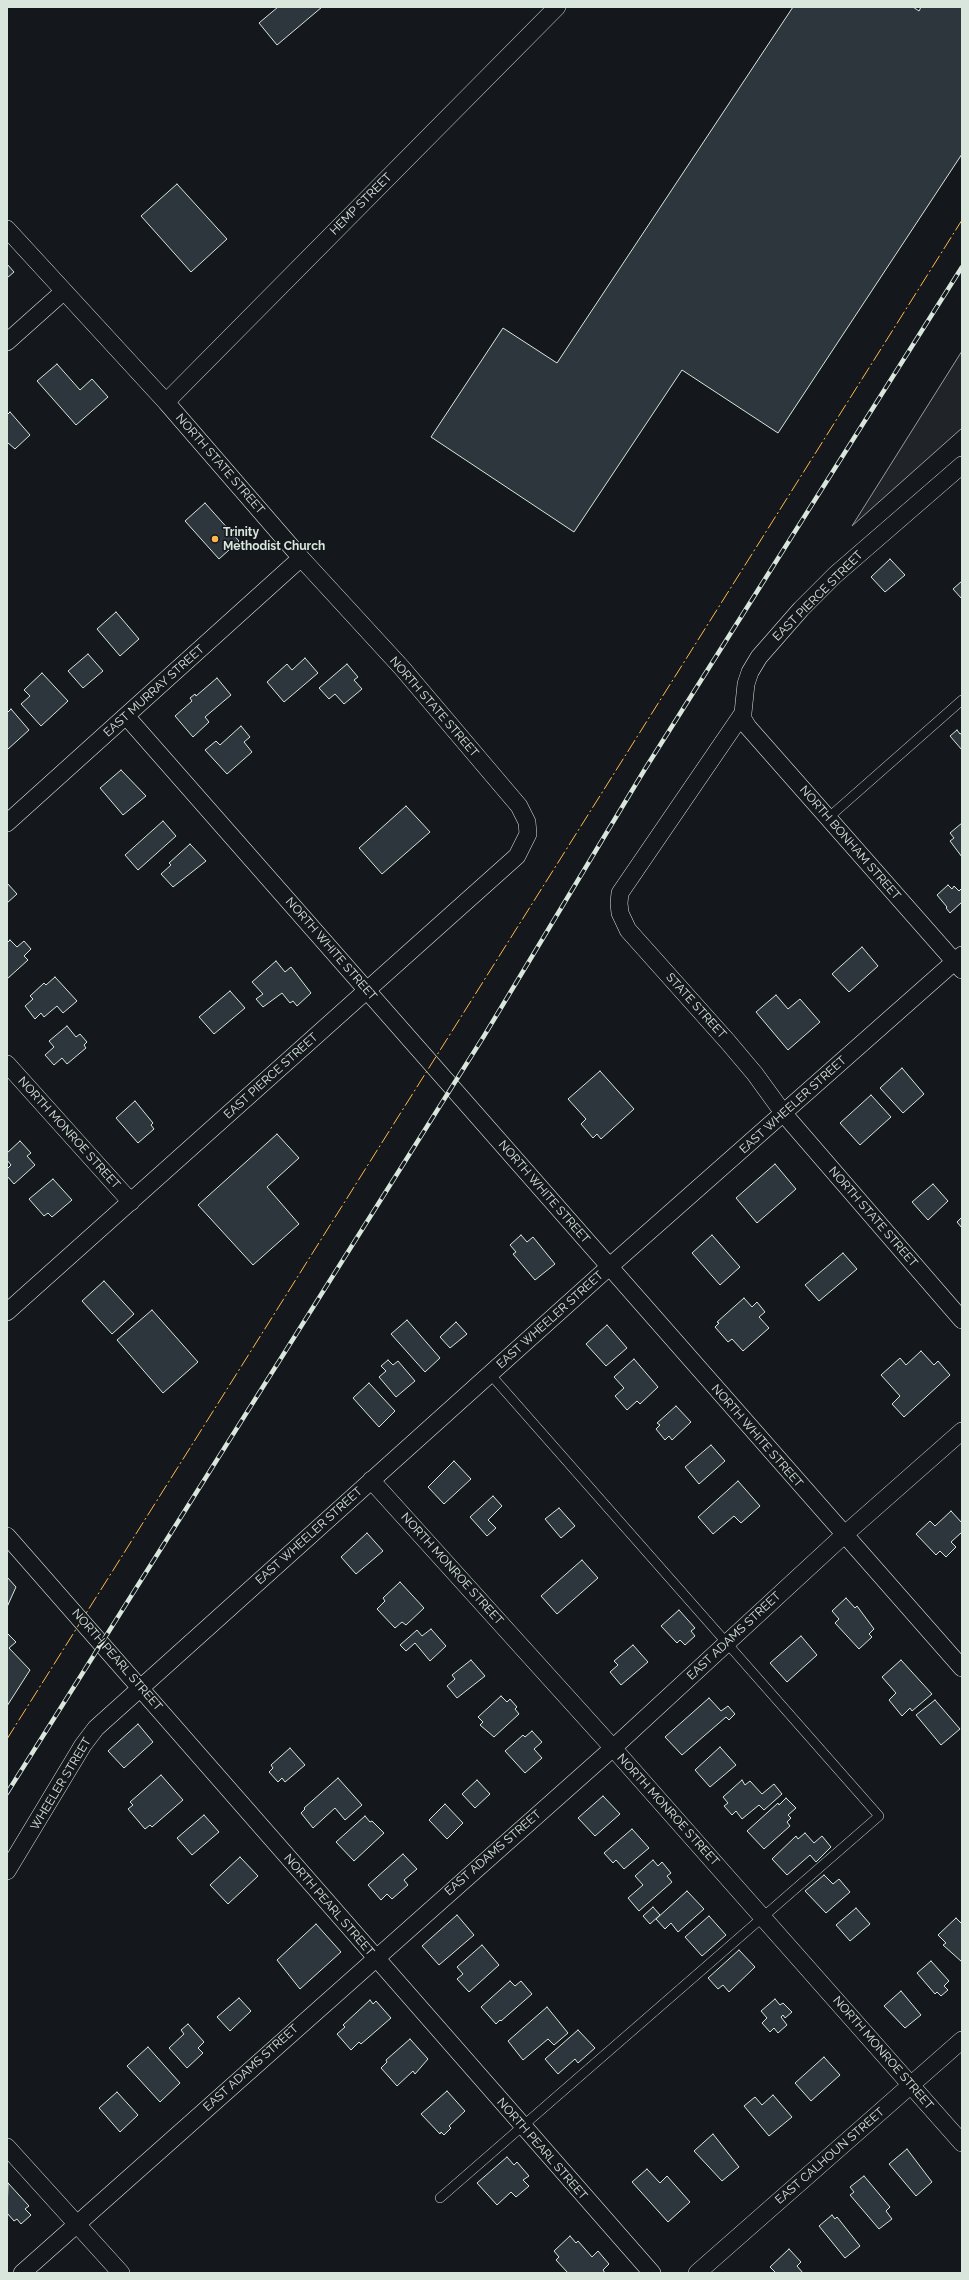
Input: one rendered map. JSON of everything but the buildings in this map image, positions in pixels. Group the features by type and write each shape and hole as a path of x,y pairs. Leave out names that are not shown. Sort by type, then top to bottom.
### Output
{"street":[{"name":"HEMP STREET","path":"166,402 557,7"},
{"name":"NORTH STATE STREET","path":"7,229 166,402 301,558 402,668 519,806 527,822 528,834"},
{"path":"7,342 64,292"},
{"name":"EAST PIERCE STREET","path":"620,893 743,713 746,684 750,672 769,644 836,575 962,465"},
{"name":"EAST MURRAY STREET","path":"7,823 301,558"},
{"name":"NORTH BONHAM STREET","path":"743,713 743,720 748,727 828,818 960,962"},
{"name":"NORTH WHITE STREET","path":"126,716 962,1668"},
{"name":"EAST PIERCE STREET","path":"7,1312 517,856 528,834"},
{"name":"STATE STREET","path":"620,893 620,913 628,930 733,1048 755,1074 784,1114"},
{"name":"EAST WHEELER STREET","path":"142,1687 609,1267 960,962"},
{"name":"NORTH MONROE STREET","path":"7,1064 131,1202"},
{"name":"NORTH STATE STREET","path":"784,1114 962,1320"},
{"name":"EAST ADAMS STREET","path":"22,2273 613,1748 844,1535 962,1431"},
{"name":"NORTH MONROE STREET","path":"371,1480 613,1748 962,2143"},
{"name":"NORTH PEARL STREET","path":"7,1536 142,1687 375,1958 652,2273"},
{"name":"WHEELER STREET","path":"7,1871 83,1744 96,1728 142,1687"},
{"name":"EAST CALHOUN STREET","path":"697,2273 962,2040"},
{"path":"7,2147 121,2273"}],"lane":[{"path":"828,818 962,700"},
{"path":"440,2198 879,1816 490,1374"}],"shaded area":[{"path":"962,351 962,428 852,526"}],"railway":[{"path":"7,1793 484,1036 645,769 962,267"}],"power":[{"path":"7,1739 962,220"}],"place":[{"name":"Trinity Methodist Church","path":"215,539"}]}
